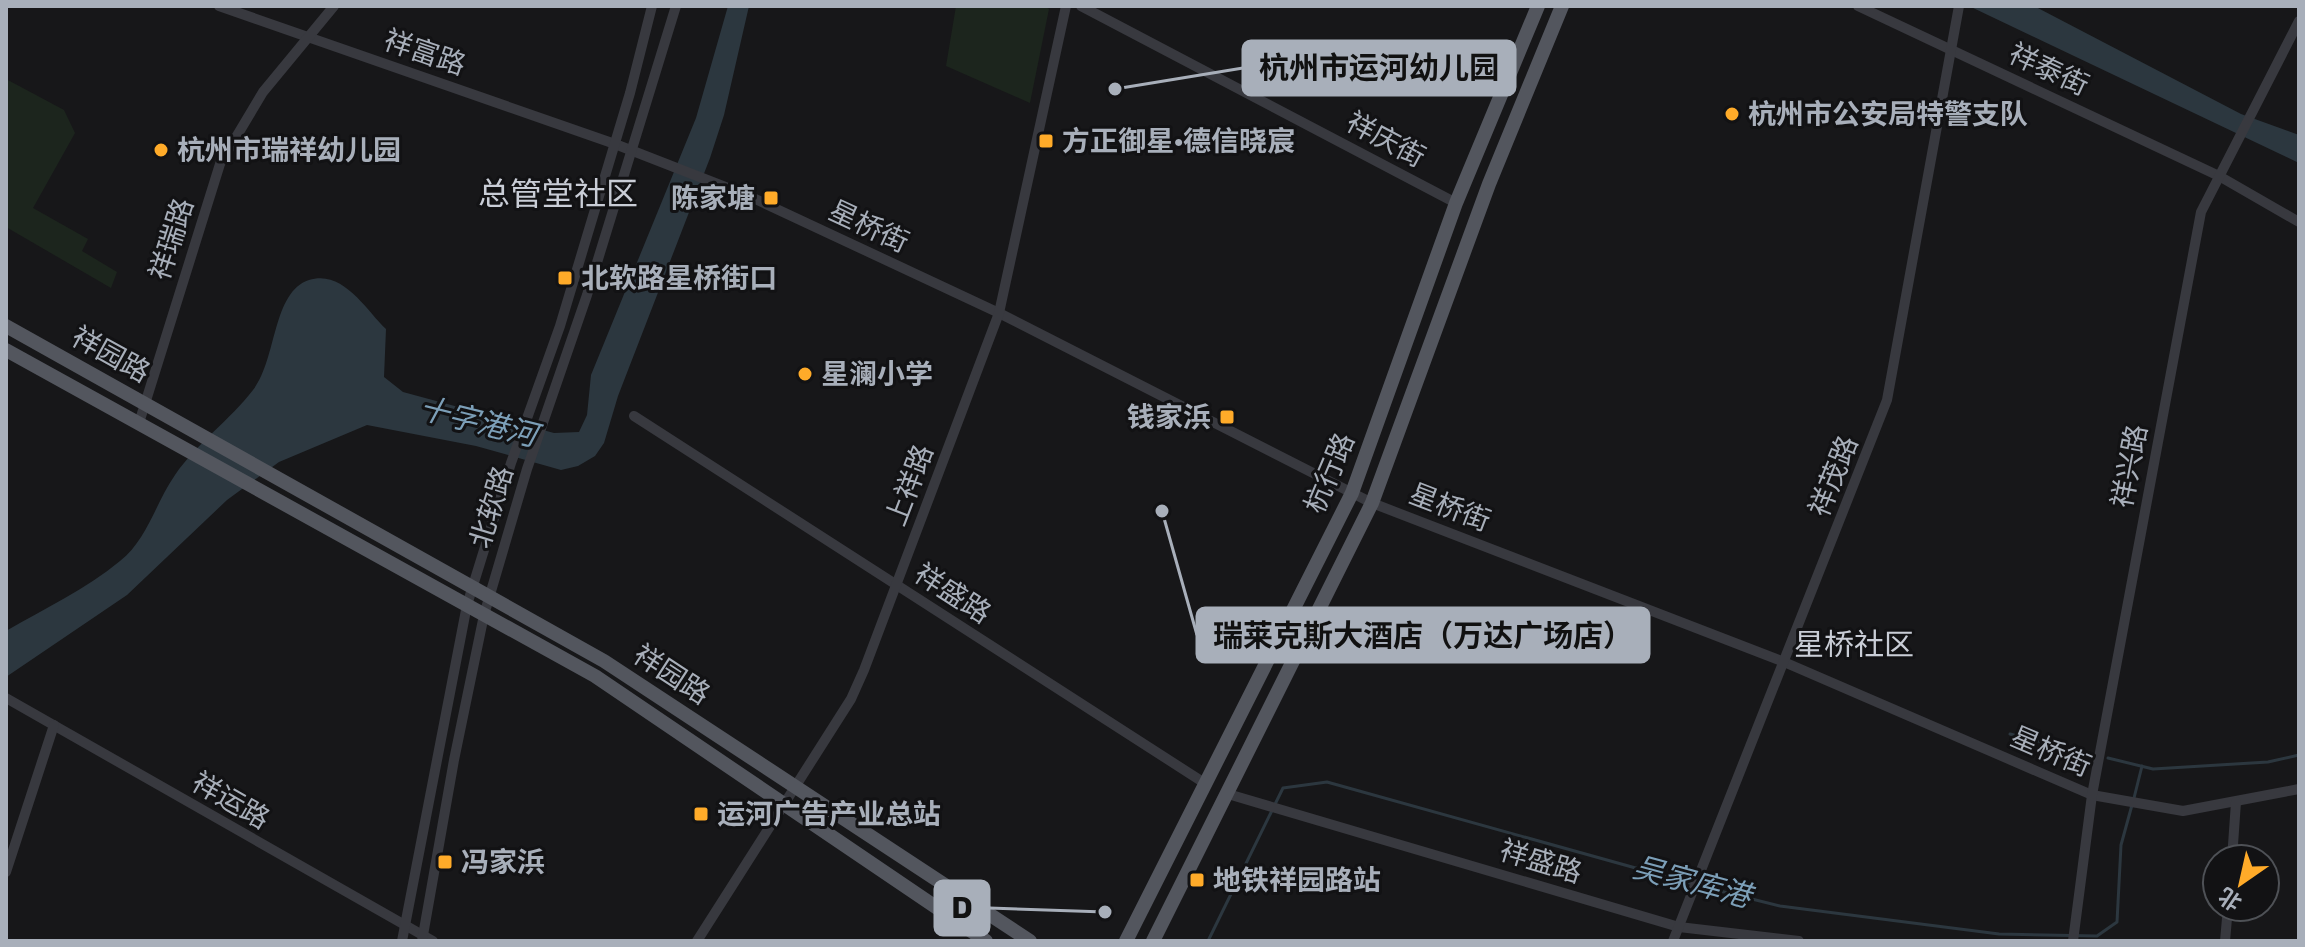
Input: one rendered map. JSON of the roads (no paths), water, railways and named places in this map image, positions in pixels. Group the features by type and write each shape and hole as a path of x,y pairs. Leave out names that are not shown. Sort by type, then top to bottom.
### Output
{"main road":[{"name":"杭行路","path":"1126,941 1352,493 1456,203 1538,6"},
{"name":"杭行路","path":"1153,941 1372,503 1489,184 1562,6"},
{"name":"祥园路","path":"6,326 273,472 604,661 1030,941"},
{"name":"祥园路","path":"6,350 641,704 986,941"}],"street":[{"name":"祥富路","path":"219,6 615,144"},
{"name":"祥瑞路","path":"139,423 220,164 263,92 334,6"},
{"name":"北软路","path":"402,941 467,605 527,415 560,326 615,144 652,6"},
{"name":"北软路","path":"426,939 454,760 484,615 527,469 676,6"},
{"name":"上祥路","path":"697,941 851,699 897,585 999,313 1066,6"},
{"name":"祥庆街","path":"1081,6 1456,203"},
{"name":"祥泰街","path":"1858,6 2219,176 2299,222"},
{"name":"祥茂路","path":"1673,941 1887,400 1959,6"},
{"name":"祥兴路","path":"2074,935 2092,795 2201,212 2299,21"},
{"name":"星桥街","path":"615,144 710,181 999,313 1372,503 1784,662 2092,795 2183,811 2299,789"},
{"name":"祥盛路","path":"634,416 1206,784"},
{"name":"祥运路","path":"6,698 426,939"},
{"path":"6,872 54,725"},
{"name":"祥盛路","path":"1228,794 1679,927 1799,941"},
{"path":"2233,843 2236,802"}],"water":[{"name":"十字港河","path":"728,6 749,6 724,115 618,396 604,443 595,456 578,466 561,470 476,446 367,425 279,462 227,500 127,595 6,677 6,631 93,581 129,552 184,463 253,390 267,362 288,298 297,287 309,280 333,280 343,286 386,329 384,377 403,392 554,433 579,432 587,415 591,375 696,118"},
{"path":"1969,6 2034,6 2241,114 2299,135 2299,163"}],"waterway":[{"path":"2010,734 2091,754"},
{"path":"2108,758 2153,769 2268,762 2299,755"},
{"name":"吴家库港","path":"2134,798 2142,766"},
{"name":"吴家库港","path":"1208,941 1283,788 1327,782 1693,884"},
{"name":"吴家库港","path":"1700,886 1780,906 1999,934 2097,936 2117,922 2121,845 2132,805"}],"place":[{"name":"杭州市运河幼儿园","path":"1115,89"},
{"name":"杭州市公安局特警支队","path":"1732,114"},
{"name":"方正御星·德信晓宸","path":"1046,141"},
{"name":"杭州市瑞祥幼儿园","path":"161,150"},
{"name":"陈家塘","path":"771,198"},
{"name":"北软路星桥街口","path":"565,278"},
{"name":"星澜小学","path":"805,374"},
{"name":"钱家浜","path":"1227,417"},
{"name":"瑞莱克斯大酒店（万达广场店）","path":"1162,511"},
{"name":"运河广告产业总站","path":"701,814"},
{"name":"冯家浜","path":"445,862"},
{"name":"地铁祥园路站","path":"1197,880"},
{"name":"D","path":"1105,912"}],"district":[{"name":"总管堂社区","path":"558,194"},
{"name":"星桥社区","path":"1854,645"}]}
